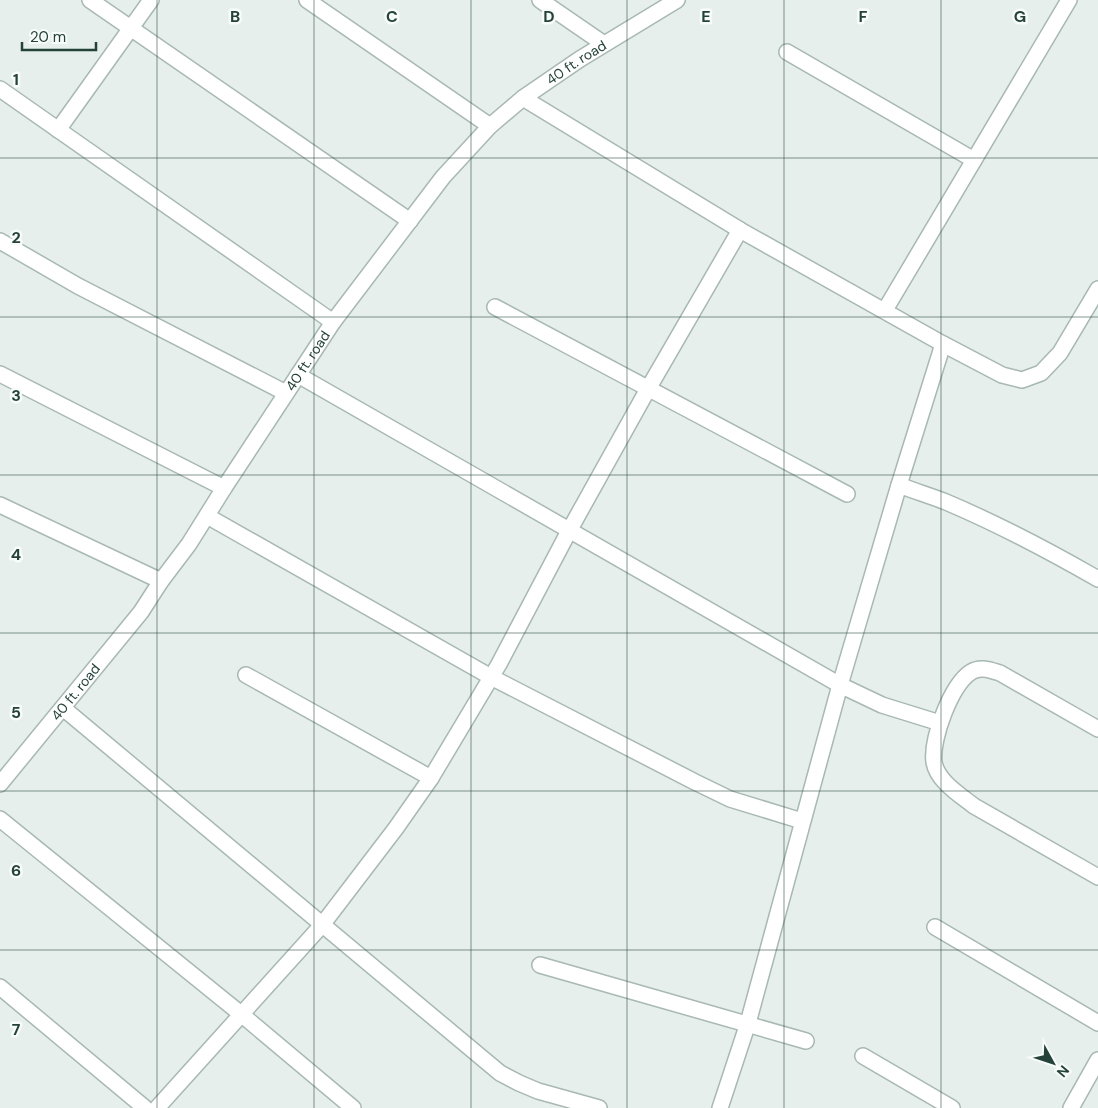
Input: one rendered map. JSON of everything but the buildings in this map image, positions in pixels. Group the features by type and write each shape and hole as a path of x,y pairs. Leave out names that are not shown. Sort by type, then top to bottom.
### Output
{"street":[{"path":"90,0 410,221"},
{"path":"58,130 151,0"},
{"path":"306,0 490,126"},
{"path":"540,0 604,44"},
{"name":"40 ft. road","path":"0,784 141,612 161,581 189,544 333,322 443,177 490,126 523,98 580,59 677,0"},
{"path":"885,310 1069,0"},
{"path":"787,52 974,160"},
{"path":"0,89 333,322"},
{"path":"523,98 740,230 1002,375 1022,380 1041,373 1060,353 1098,289"},
{"path":"157,1108 322,925 396,828 431,778 491,677 648,389 740,230"},
{"path":"0,240 78,286 286,393"},
{"path":"495,307 847,494"},
{"path":"720,1108 748,1023 840,685 943,344"},
{"path":"0,374 224,488"},
{"path":"298,375 840,685 882,705 940,723"},
{"path":"899,485 945,502 992,523 1098,579"},
{"path":"0,505 161,581"},
{"path":"207,516 491,677 712,790 730,798 802,821"},
{"path":"1098,729 1000,673 984,668 972,672 961,681 953,694 940,723 935,744 934,763 942,780 974,806 1098,877"},
{"path":"246,674 431,778"},
{"path":"63,708 500,1073 538,1091 598,1108"},
{"path":"0,819 241,1014 353,1108"},
{"path":"935,927 1098,1023"},
{"path":"540,965 806,1040"},
{"path":"0,987 145,1108"},
{"path":"863,1056 952,1108"},
{"path":"1071,1108 1098,1060"}]}
